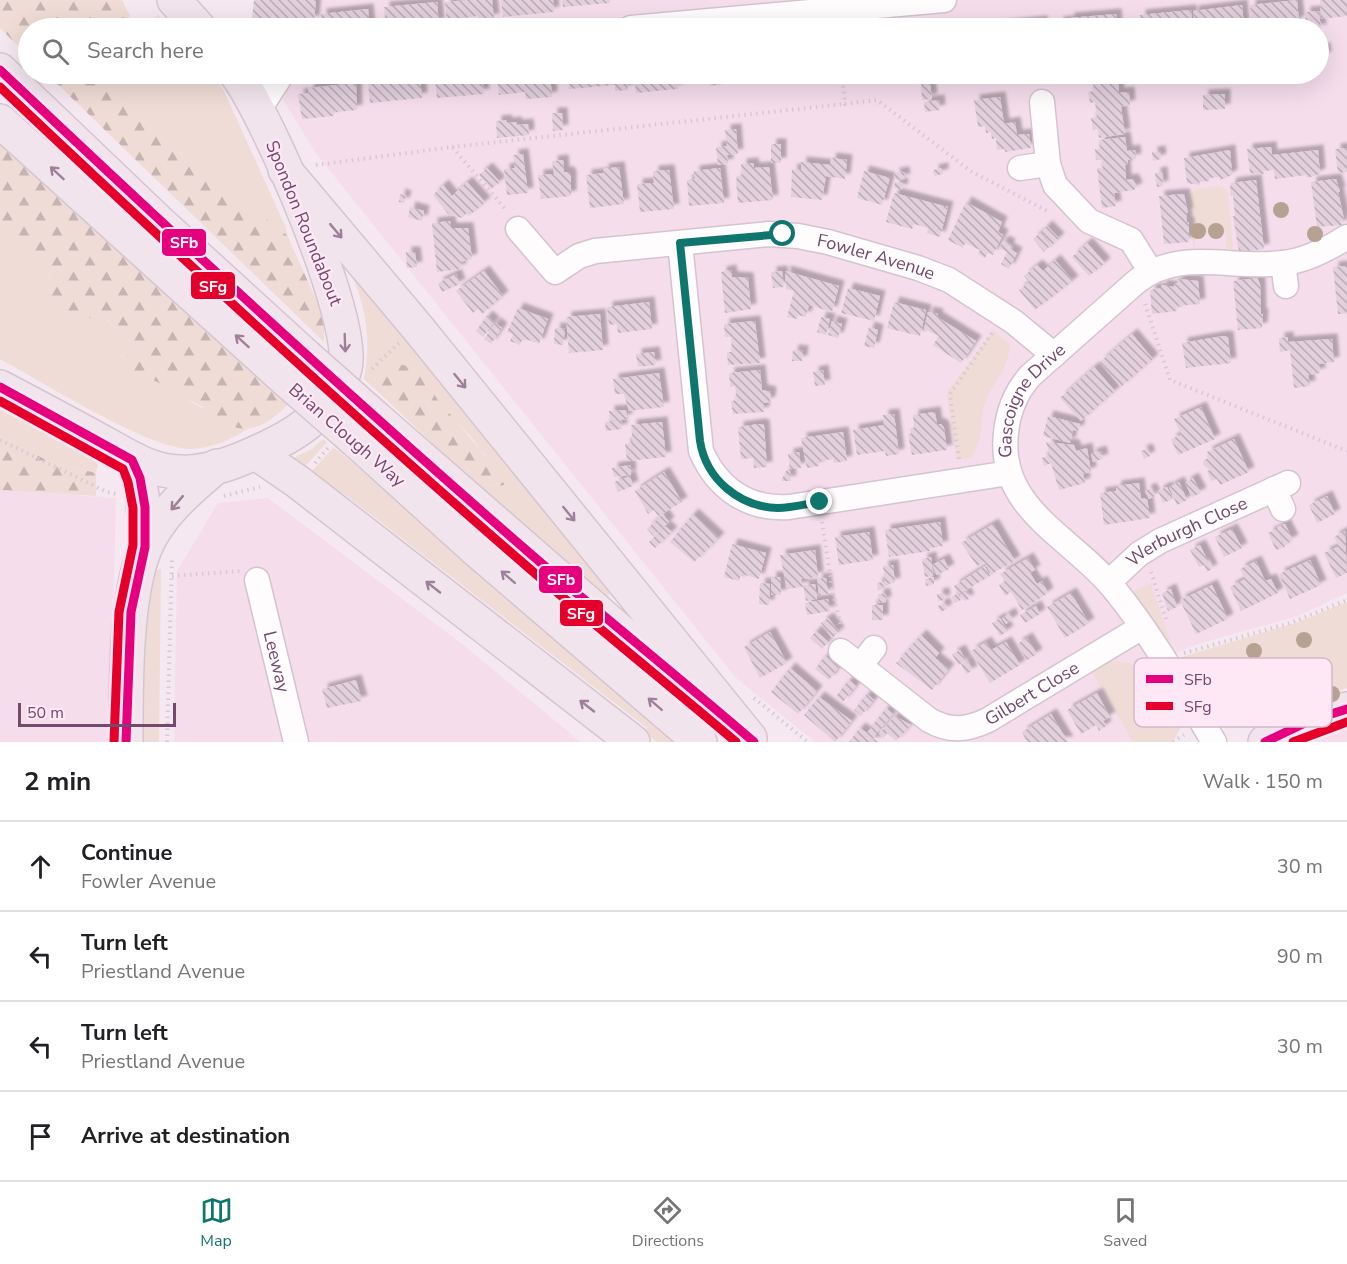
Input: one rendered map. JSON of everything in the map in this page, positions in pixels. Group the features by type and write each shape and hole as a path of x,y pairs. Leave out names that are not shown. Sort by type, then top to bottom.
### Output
{"highway":[{"name":"Brian Clough Way","path":"0,70 157,220 296,368"},
{"name":"Brian Clough Way","path":"0,121 296,368 366,430 700,742"},
{"path":"301,167 417,327 752,740"},
{"name":"Brian Clough Way","path":"366,430 628,638 752,740"},
{"path":"256,453 305,487 633,742"}],"main road":[{"path":"174,0 190,18"},
{"name":"Spondon Roundabout","path":"0,387 132,460 179,472 217,466 256,453 311,422 333,399 346,367 346,337 301,167 258,111 242,84"},
{"path":"132,460 140,478 159,550"},
{"path":"126,742 131,612 138,571 159,550 186,493 217,466"},
{"path":"1332,713 1347,708"},
{"path":"1265,742 1296,727"}],"street":[{"path":"742,18 944,0"},
{"path":"258,111 276,84"},
{"path":"1042,102 1048,164 1055,185 1084,217 1131,240 1143,277"},
{"path":"1020,168 1048,164"},
{"name":"Fowler Avenue","path":"518,229 555,272 586,253 769,234 798,236 828,242 936,274 1004,315 1054,355"},
{"name":"Gascoigne Drive","path":"1163,658 1109,582 1034,516 1021,499 1009,473 1005,439 1011,407 1027,380 1143,277 1186,262 1284,275 1302,259 1347,237"},
{"path":"680,243 700,441 708,465 724,486 752,503 778,508 963,482 1009,473"},
{"name":"Werburgh Close","path":"1109,582 1139,554 1160,541 1281,494"},
{"name":"Leeway","path":"257,580 296,742"},
{"name":"Gilbert Close","path":"858,655 929,720 943,727 964,729 988,720 1142,627"},
{"name":"Gascoigne Drive","path":"1205,727 1214,742"}],"path":[{"path":"843,84 845,104"},
{"path":"301,167 452,147 877,100 972,172 1054,215"},
{"path":"452,147 510,215 518,229"},
{"path":"1143,277 1141,289 1170,380 1347,451"},
{"path":"963,482 950,394 1004,315"},
{"path":"0,440 107,492 120,494"},
{"path":"213,500 266,486"},
{"path":"820,502 832,594 842,633 832,642 858,655"},
{"path":"159,550 172,576 167,742"},
{"path":"1139,554 1148,566 1166,621"},
{"path":"172,576 254,570 257,580"},
{"path":"1168,658 1290,623 1347,600"}],"shaded area":[{"path":"316,0 1347,0 1347,593 1298,616 1198,644 1164,658 1134,658 1134,664 1111,661 1093,671 1133,742 815,742 736,678 315,152 283,100 290,84 1329,84 1329,18 313,18"},
{"path":"0,490 116,498 110,742 0,742"},
{"path":"268,498 462,644 581,742 174,742 177,571 218,503"},
{"path":"1347,723 1347,742 1289,742"}],"green space":[{"path":"0,0 122,0 130,16 128,18 18,18 18,46 0,28"},
{"path":"57,84 106,84 169,144 287,235 324,317 324,342"},
{"path":"106,84 219,84 286,228 287,235 169,144"},
{"path":"0,143 288,404 271,419 249,428 242,429 219,419 208,419 203,407 185,398 181,393 133,371 127,356 135,342 123,335 105,318 99,314 78,323 44,308 53,268 38,261 32,249 0,228"},
{"path":"1219,186 1226,189 1228,195 1233,249 1226,249 1226,233 1195,233 1195,247 1193,247 1190,194 1196,189"},
{"path":"0,228 32,249 38,261 53,267 46,291 77,323 99,314 119,332 135,342 133,371 181,393 185,398 234,427 248,429 207,447 192,449 174,447 150,439 96,413 0,359"},
{"path":"355,275 610,592 608,597 603,597 477,485 500,486 504,472 479,449 473,439 439,403 427,378 421,372 402,367 374,376 376,390 364,379 367,352 366,327 361,301 352,276"},
{"path":"993,330 1009,344 1007,360 986,400 980,438 975,452 971,458 956,459 947,393"},
{"path":"393,360 425,376 438,400 480,450 506,475 509,479 507,484 477,485 376,390 374,376 378,368"},
{"path":"0,410 99,461 96,473 48,461 0,435"},
{"path":"0,435 48,461 96,473 96,496 0,490"},
{"path":"323,439 327,442 302,470 291,459 312,449"},
{"path":"333,448 673,742 657,742 644,732 647,728 347,496 310,473"},
{"path":"161,569 159,742 142,742 145,634 156,570"},
{"path":"1151,583 1174,653 1170,655 1130,593"},
{"path":"1347,602 1347,688 1332,693 1332,658 1182,657 1298,622"},
{"path":"1111,661 1134,664 1134,727 1181,727 1173,742 1133,742 1092,671"}],"building":[{"path":"254,0 316,0 314,18 252,18"},
{"path":"492,0 494,18 478,18 478,16 447,18 445,2"},
{"path":"501,0 553,0 554,12 503,17"},
{"path":"562,0 610,0 610,3 563,7"},
{"path":"1297,0 1299,18 1251,18 1250,5"},
{"path":"1320,0 1347,0 1347,16 1321,18"},
{"path":"437,2 438,18 385,18 384,7"},
{"path":"1242,5 1243,18 1194,18 1193,11"},
{"path":"368,9 369,18 322,18 321,14"},
{"path":"1191,10 1192,18 1140,18 1140,15"},
{"path":"1319,11 1320,18 1305,18 1305,12"},
{"path":"1116,14 1116,18 1069,18"},
{"path":"356,84 357,110 336,112 334,106 334,116 302,119 298,94 309,93 308,88"},
{"path":"368,84 421,84 422,98 370,103"},
{"path":"436,84 483,84 484,94 437,98"},
{"path":"498,84 551,84 552,97 526,99 525,92 499,95"},
{"path":"569,84 627,84 628,90 615,91 615,85 569,89"},
{"path":"635,84 678,84 678,89 636,93"},
{"path":"921,84 930,84 932,99 922,100"},
{"path":"1093,84 1118,84 1119,93 1129,92 1130,105 1121,107 1125,134 1099,138 1098,129 1093,130 1091,118 1097,117 1095,102 1090,103 1088,92 1094,91"},
{"path":"1225,94 1225,109 1203,110 1203,95"},
{"path":"1000,97 1004,124 1015,122 1017,135 1029,134 1031,148 1005,152 1005,149 997,150 996,138 992,139 991,132 986,133 985,126 978,127 974,100"},
{"path":"939,100 940,110 925,112 924,102"},
{"path":"552,113 562,113 563,130 553,131"},
{"path":"506,120 507,123 516,122 517,125 528,124 529,135 497,138 496,121"},
{"path":"736,129 738,154 727,155 728,164 718,165 716,147 727,146 725,130"},
{"path":"1125,137 1127,151 1135,150 1136,159 1128,160 1128,165 1125,165 1126,180 1133,179 1137,187 1134,190 1114,193 1116,206 1102,208 1097,168 1103,168 1102,160 1096,160 1095,149 1100,149 1099,140"},
{"path":"771,144 781,144 781,163 771,163"},
{"path":"1271,147 1272,155 1318,150 1320,174 1307,178 1306,175 1275,179 1274,170 1263,171 1264,174 1250,173 1247,149"},
{"path":"1347,148 1347,172 1338,173 1335,149"},
{"path":"1230,150 1232,175 1220,180 1220,177 1209,178 1209,181 1199,182 1200,185 1187,183 1184,158"},
{"path":"1160,151 1161,159 1153,161 1152,152"},
{"path":"523,154 528,193 507,195 504,169 515,168 513,155"},
{"path":"831,158 847,160 845,179 826,176 822,200 791,197 792,169 801,170 801,162 830,165"},
{"path":"563,160 564,172 569,172 571,177 571,196 541,199 538,175 554,174 552,161"},
{"path":"753,163 754,168 769,167 773,200 738,203 736,182 737,176 742,175 741,164"},
{"path":"619,167 624,204 590,208 586,175 604,173 603,169"},
{"path":"487,168 500,182 491,189 479,175"},
{"path":"720,168 724,203 689,206 687,180 695,179 694,171"},
{"path":"943,168 943,174 934,176 933,170"},
{"path":"669,170 674,209 640,212 637,184 654,183 653,171"},
{"path":"864,171 890,178 882,205 857,198"},
{"path":"904,172 905,179 896,180 894,173"},
{"path":"1162,172 1163,186 1157,187 1155,173"},
{"path":"1336,179 1344,219 1341,220 1342,225 1317,227 1311,182"},
{"path":"1256,180 1264,249 1239,252 1233,216 1235,216 1231,183"},
{"path":"467,182 485,202 469,216 467,213 462,218 448,214 433,195 443,185 452,196"},
{"path":"895,182 903,184 902,190 894,188"},
{"path":"894,193 948,207 940,237 927,233 928,228 914,224 912,229 886,222"},
{"path":"400,194 406,196 404,203 399,202"},
{"path":"1184,194 1188,213 1186,213 1187,223 1189,222 1189,242 1164,244 1159,196"},
{"path":"966,202 1002,222 998,232 1003,235 993,255 988,252 985,258 978,254 980,250 965,243 963,248 948,240"},
{"path":"410,207 424,211 422,221 408,217"},
{"path":"450,221 451,228 468,228 472,259 460,262 461,269 437,272 432,223"},
{"path":"1047,226 1059,238 1052,245 1041,232"},
{"path":"1040,233 1051,245 1044,252 1033,239"},
{"path":"1003,241 1010,244 1008,248 1017,253 1009,269 1001,264 1007,252 999,248"},
{"path":"1087,243 1105,263 1089,276 1072,257"},
{"path":"406,252 415,252 417,267 407,268"},
{"path":"1055,260 1073,281 1035,310 1019,290 1029,282 1024,276 1037,265 1043,271"},
{"path":"1347,266 1347,314 1338,314 1333,267"},
{"path":"731,270 732,277 748,278 751,309 725,313 721,272"},
{"path":"484,271 503,296 482,314 478,309 473,313 456,291"},
{"path":"782,271 784,287 773,288 771,272"},
{"path":"785,271 839,286 832,312 809,305 806,317 798,315 797,319 787,317 794,291 786,289"},
{"path":"456,274 460,284 442,292 438,283"},
{"path":"1257,278 1260,284 1261,314 1263,314 1262,328 1238,330 1233,281"},
{"path":"1177,279 1198,281 1200,304 1176,306 1177,311 1152,314 1150,290 1162,288 1161,285 1174,287 1174,283 1178,283"},
{"path":"848,288 880,296 874,321 841,313"},
{"path":"649,302 652,329 618,333 617,324 609,325 607,307"},
{"path":"894,302 926,310 920,336 887,328"},
{"path":"518,308 548,319 539,344 523,338 520,345 510,341 513,334 507,332"},
{"path":"928,312 938,314 937,317 976,341 961,363 933,345 939,336 924,329"},
{"path":"600,314 603,350 569,353 566,317"},
{"path":"487,316 494,322 483,337 476,331"},
{"path":"821,317 830,319 826,335 817,332"},
{"path":"755,321 760,363 728,365 727,352 732,352 731,337 725,337 724,324"},
{"path":"832,321 842,324 838,338 828,335"},
{"path":"495,323 502,328 491,344 484,339"},
{"path":"869,327 878,330 874,348 864,346"},
{"path":"555,328 565,329 563,345 554,344"},
{"path":"1132,334 1153,359 1121,387 1100,362"},
{"path":"1228,337 1231,363 1186,368 1182,343"},
{"path":"1288,337 1288,342 1332,339 1334,362 1319,364 1320,373 1308,375 1310,386 1294,388 1290,350 1280,352 1279,338"},
{"path":"793,350 803,351 802,361 792,361"},
{"path":"654,352 656,365 638,367 636,354"},
{"path":"1094,367 1115,391 1081,421 1060,398"},
{"path":"760,370 762,390 771,392 770,402 764,403 764,412 733,414 731,401 737,400 735,386 730,387 729,373"},
{"path":"823,370 825,385 815,386 813,372"},
{"path":"659,373 664,407 629,411 624,394 615,394 613,379"},
{"path":"1201,407 1215,439 1178,455 1171,439 1181,435 1174,419"},
{"path":"626,410 627,419 610,421 609,411"},
{"path":"935,412 937,424 941,424 944,428 947,450 912,455 908,434 911,434 910,429 914,428 913,415"},
{"path":"894,414 899,454 886,456 885,451 857,455 853,430 884,425 883,415"},
{"path":"1048,416 1080,424 1078,431 1073,430 1070,443 1043,436"},
{"path":"621,420 622,429 606,431 605,422"},
{"path":"662,422 666,457 627,461 625,444 633,443 631,425"},
{"path":"764,425 767,467 754,468 753,458 741,459 738,427"},
{"path":"843,432 847,461 834,463 833,459 818,461 819,466 807,468 801,438"},
{"path":"1234,439 1249,472 1220,485 1217,479 1211,481 1207,471 1210,470 1203,464 1204,460 1209,458 1207,452"},
{"path":"1046,442 1074,445 1076,451 1087,448 1091,472 1083,474 1085,483 1059,490 1051,463 1044,466 1042,458 1050,455"},
{"path":"1147,449 1150,456 1144,459 1141,451"},
{"path":"1101,451 1103,459 1093,462 1091,454"},
{"path":"799,452 801,468 790,469 788,454"},
{"path":"630,465 631,475 614,477 612,468"},
{"path":"786,471 790,471 791,481 781,481"},
{"path":"664,472 682,502 658,516 654,510 648,514 635,491"},
{"path":"630,476 633,486 618,492 614,482"},
{"path":"1193,478 1201,493 1192,497 1185,483"},
{"path":"1179,482 1187,500 1177,505 1169,487"},
{"path":"1139,483 1141,499 1147,498 1150,518 1104,525 1100,493 1116,491 1116,486"},
{"path":"1167,487 1173,499 1163,503 1158,491"},
{"path":"1151,488 1155,496 1149,499 1145,491"},
{"path":"1327,496 1335,514 1317,523 1309,505"},
{"path":"663,514 669,522 653,536 647,529"},
{"path":"693,514 719,538 694,562 670,542"},
{"path":"940,522 943,546 930,548 930,551 889,557 885,530"},
{"path":"993,524 1015,561 991,574 984,562 977,566 961,543"},
{"path":"1285,524 1293,540 1284,544 1277,527"},
{"path":"665,526 672,532 655,548 649,542"},
{"path":"1232,529 1242,548 1224,557 1215,537"},
{"path":"1277,529 1285,547 1276,550 1268,533"},
{"path":"1345,531 1347,573 1336,578 1324,553 1339,546 1334,537"},
{"path":"869,532 873,560 839,565 835,537"},
{"path":"732,544 766,553 759,579 741,574 739,581 724,577"},
{"path":"1200,545 1212,569 1207,572 1204,565 1199,567 1190,550"},
{"path":"815,550 818,577 801,579 803,587 787,589 780,555"},
{"path":"931,557 933,576 925,577 922,559"},
{"path":"1028,558 1035,570 1030,573 1037,584 1042,581 1048,593 1022,610 1011,592 1005,596 999,585 1005,581 1000,574"},
{"path":"944,559 949,569 937,575 932,565"},
{"path":"1310,560 1321,585 1290,599 1279,574"},
{"path":"1256,561 1265,581 1271,579 1278,593 1241,611 1230,587 1245,579 1240,569"},
{"path":"893,565 895,583 885,584 883,566"},
{"path":"985,566 990,576 959,594 954,586"},
{"path":"771,577 780,577 781,595 771,595"},
{"path":"934,577 934,584 926,586 925,579"},
{"path":"826,578 828,594 819,595 817,579"},
{"path":"883,582 884,589 878,590 877,583"},
{"path":"760,583 770,584 769,605 759,604"},
{"path":"815,584 817,599 806,601 803,585"},
{"path":"1212,585 1228,619 1196,634 1180,600"},
{"path":"1171,589 1177,607 1168,611 1162,593"},
{"path":"965,592 969,599 964,601 960,595"},
{"path":"944,593 945,600 938,601 937,594"},
{"path":"1071,593 1089,623 1065,638 1047,607"},
{"path":"878,594 885,594 886,602 879,603"},
{"path":"957,594 961,600 955,603 951,597"},
{"path":"828,599 830,611 807,615 805,603"},
{"path":"944,603 947,609 941,612 938,606"},
{"path":"872,605 883,605 883,620 872,620"},
{"path":"1036,606 1040,614 1025,623 1020,615"},
{"path":"1010,613 1013,619 1006,624 1002,618"},
{"path":"828,618 839,632 832,638 821,623"},
{"path":"1000,618 1008,631 1000,636 992,623"},
{"path":"816,631 828,642 822,649 810,638"},
{"path":"770,632 787,663 760,678 744,647"},
{"path":"921,635 939,653 935,658 949,669 932,690 896,663"},
{"path":"1027,638 1037,654 1027,660 1017,644"},
{"path":"986,642 991,650 1006,642 1020,665 990,683 971,651"},
{"path":"960,650 966,661 958,665 952,654"},
{"path":"825,656 839,667 829,680 815,669"},
{"path":"967,661 972,671 966,674 961,664"},
{"path":"790,668 817,691 798,714 771,692"},
{"path":"356,680 362,701 327,708 322,689"},
{"path":"849,680 856,686 843,702 836,696"},
{"path":"1097,693 1110,717 1103,721 1106,726 1099,731 1096,725 1081,734 1067,710"},
{"path":"867,694 874,700 861,716 854,710"},
{"path":"819,697 852,721 835,742 804,715"},
{"path":"886,708 893,714 873,738 878,742 849,742 860,728 867,733"},
{"path":"1051,714 1068,742 1027,742 1022,732"},
{"path":"895,716 911,725 896,741 887,733 884,738 879,734"}],"transit line":[{"name":"SFb","path":"0,70 197,255 397,437 533,556 754,742"},
{"name":"SFg","path":"0,87 390,446 549,586 736,742"},
{"name":"SFb","path":"0,387 132,460 140,478 145,507 145,547 131,612 126,742"},
{"name":"SFg","path":"0,401 123,469 128,482 133,508 133,545 119,612 114,742"},
{"name":"SFb","path":"1332,714 1347,709"},
{"name":"SFg","path":"1293,742 1347,722"},
{"name":"SFb","path":"1265,742 1296,727"}],"route":[{"path":"783,234 680,243 701,451 718,481 738,497 752,503 778,508 820,502"}]}
